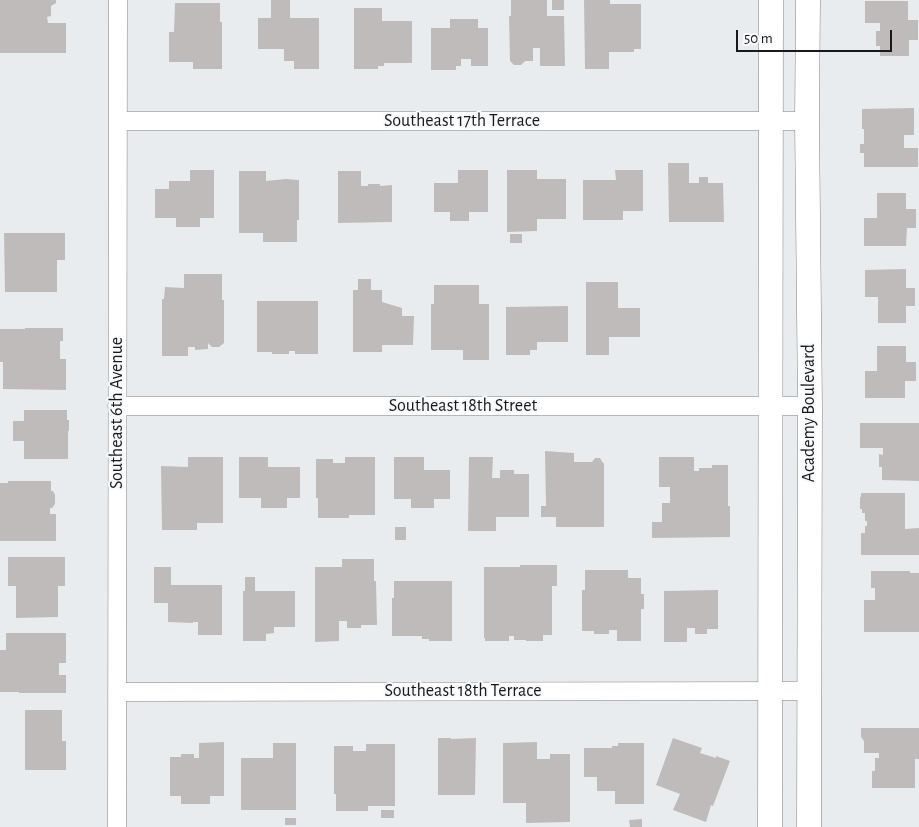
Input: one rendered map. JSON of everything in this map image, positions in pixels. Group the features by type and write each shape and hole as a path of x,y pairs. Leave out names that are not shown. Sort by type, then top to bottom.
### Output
{"street":[{"name":"Southeast 6th Avenue","path":"117,827 118,0"},
{"path":"770,827 771,0"},
{"name":"Academy Boulevard","path":"808,0 807,121 810,406 809,827"},
{"name":"Southeast 17th Terrace","path":"118,120 807,121"},
{"name":"Southeast 18th Street","path":"117,406 810,406"},
{"name":"Southeast 18th Terrace","path":"117,692 810,691"}],"building":[{"path":"0,0 56,0 56,3 51,6 51,16 47,17 48,23 66,23 66,53 0,53"},
{"path":"271,0 290,0 290,18 319,18 319,69 294,69 294,61 284,61 284,49 258,49 258,18 271,18"},
{"path":"511,0 547,0 547,16 564,16 565,66 540,66 540,48 533,48 533,61 525,61 521,65 514,65 510,61 509,16 511,16"},
{"path":"552,0 564,0 564,10 552,10"},
{"path":"584,0 610,0 610,4 641,4 641,49 634,49 634,52 609,52 609,69 585,69"},
{"path":"865,1 908,1 908,20 918,20 918,40 909,40 909,56 880,56 880,46 876,46 876,31 880,31 880,23 865,23"},
{"path":"175,3 220,3 222,69 193,69 193,62 169,62 169,32 174,32"},
{"path":"354,8 382,8 382,21 412,21 412,63 384,63 384,66 378,66 378,69 354,69"},
{"path":"450,19 478,19 478,28 488,28 488,66 471,66 471,59 461,59 461,66 456,66 456,70 431,70 431,28 450,28"},
{"path":"914,108 914,135 904,135 904,148 918,148 918,167 864,167 864,153 860,153 860,144 864,144 862,109"},
{"path":"668,163 689,163 689,183 699,183 699,177 708,177 708,183 723,183 724,222 669,222"},
{"path":"190,170 214,170 214,218 200,218 200,227 176,227 176,218 155,218 155,189 169,189 169,181 190,181"},
{"path":"458,170 488,170 488,212 469,212 469,221 450,221 450,212 434,212 434,183 458,183"},
{"path":"507,170 537,170 537,179 566,179 566,219 537,219 537,231 507,232"},
{"path":"615,170 643,170 643,211 623,211 623,220 583,220 583,180 616,180"},
{"path":"239,171 266,171 266,181 299,180 297,242 263,242 263,233 239,233"},
{"path":"338,171 361,171 361,186 368,186 368,184 392,185 392,222 338,223"},
{"path":"877,193 906,193 906,209 916,209 916,228 907,228 906,246 864,246 864,218 877,218"},
{"path":"4,233 65,233 65,260 57,260 57,292 5,292"},
{"path":"510,234 522,234 522,243 510,243"},
{"path":"906,269 906,288 915,288 915,306 906,306 906,323 878,323 878,297 865,297 865,270"},
{"path":"184,274 222,274 224,343 219,347 212,347 208,343 208,349 195,350 195,347 188,347 188,356 162,356 162,299 164,299 165,287 184,288"},
{"path":"358,279 371,279 371,290 382,290 382,302 402,308 402,316 414,316 413,345 382,345 382,352 353,352 353,290 358,290"},
{"path":"586,282 618,282 618,308 640,308 640,337 609,337 609,355 586,355"},
{"path":"434,285 479,285 479,304 489,304 489,360 463,360 463,350 431,350 431,304 434,304"},
{"path":"257,301 318,301 318,354 295,354 295,351 289,351 289,354 257,352"},
{"path":"568,306 568,342 537,342 537,350 530,350 530,355 506,355 506,307"},
{"path":"63,328 63,341 60,341 60,359 66,359 66,390 3,389 3,362 0,362 0,329"},
{"path":"877,346 906,346 906,362 916,362 916,381 905,381 905,398 865,398 865,371 877,371"},
{"path":"24,410 67,410 67,420 69,420 68,459 24,459 24,441 13,441 13,421 24,421"},
{"path":"860,423 919,423 919,481 882,480 879,454 883,455 883,448 860,448"},
{"path":"545,451 574,453 574,462 592,462 595,458 600,458 604,463 604,527 556,527 556,517 541,517 541,506 546,506"},
{"path":"188,457 223,457 223,523 197,523 197,530 162,530 161,466 188,467"},
{"path":"239,457 268,457 268,467 300,467 300,498 287,498 287,508 261,508 261,498 239,498"},
{"path":"345,457 375,457 375,515 349,515 349,518 318,518 316,459 333,459 333,463 345,463"},
{"path":"394,457 424,457 424,470 450,470 450,499 434,499 434,508 411,508 411,499 394,499"},
{"path":"469,457 493,457 492,478 500,478 500,470 514,470 514,474 529,474 529,517 496,517 496,531 468,531"},
{"path":"659,457 694,457 694,471 699,471 699,468 712,468 712,465 728,465 730,537 652,538 652,522 662,522 662,503 670,503 670,487 659,487"},
{"path":"8,481 51,481 51,491 55,495 55,504 50,508 50,514 56,514 56,541 0,541 0,483 8,483"},
{"path":"861,493 905,493 905,529 919,528 919,555 861,555 861,533 865,533 867,521 865,521 865,513 862,513 862,509 860,509"},
{"path":"395,527 406,527 406,540 395,540"},
{"path":"8,557 65,557 65,586 58,586 58,617 16,618 16,586 8,586"},
{"path":"342,559 374,559 377,625 361,625 361,628 347,628 347,621 339,621 339,641 315,642 315,567 342,567"},
{"path":"520,565 557,565 557,586 552,586 552,635 543,635 543,641 514,640 514,636 509,636 509,641 485,641 484,567 520,567"},
{"path":"154,567 171,567 171,585 222,585 222,635 198,635 198,622 168,622 168,603 154,603"},
{"path":"585,570 628,570 628,578 641,578 641,594 644,594 644,609 641,609 641,641 617,641 617,630 609,630 609,634 594,634 594,631 582,631 582,590 585,590"},
{"path":"871,571 910,571 910,573 919,573 919,632 864,632 864,600 875,600 875,588 871,588"},
{"path":"245,577 255,577 255,591 295,591 295,627 274,627 274,633 266,634 266,641 243,641 243,591 245,591"},
{"path":"394,581 452,581 452,641 429,641 429,639 422,639 422,636 392,636"},
{"path":"718,590 718,629 707,629 707,634 695,634 695,628 687,628 687,642 664,642 664,591"},
{"path":"6,633 66,633 66,663 59,663 59,675 66,675 66,693 0,692 0,650 6,650"},
{"path":"25,710 62,710 62,741 66,741 66,770 25,770"},
{"path":"861,728 919,728 919,759 915,759 915,788 872,788 872,771 875,771 875,758 879,758 879,753 864,753"},
{"path":"438,738 476,738 475,795 438,795"},
{"path":"673,738 702,748 700,753 730,761 713,806 711,805 706,822 673,810 680,794 656,785"},
{"path":"224,742 224,796 210,796 210,804 181,804 181,796 170,796 170,757 181,757 181,754 194,754 194,758 199,758 199,743"},
{"path":"537,742 537,759 550,759 550,754 570,754 570,822 526,823 526,803 503,803 503,743"},
{"path":"273,743 296,743 296,810 241,810 241,758 273,758"},
{"path":"618,743 644,743 644,804 615,804 615,791 597,791 597,777 584,777 584,748 612,748 612,746 618,746"},
{"path":"366,744 395,744 395,806 368,806 368,811 336,811 334,746 353,746 353,751 366,751"},
{"path":"381,810 394,810 394,818 381,818"},
{"path":"285,818 296,818 296,825 285,825"},
{"path":"642,819 642,827 630,827 629,820"}]}
